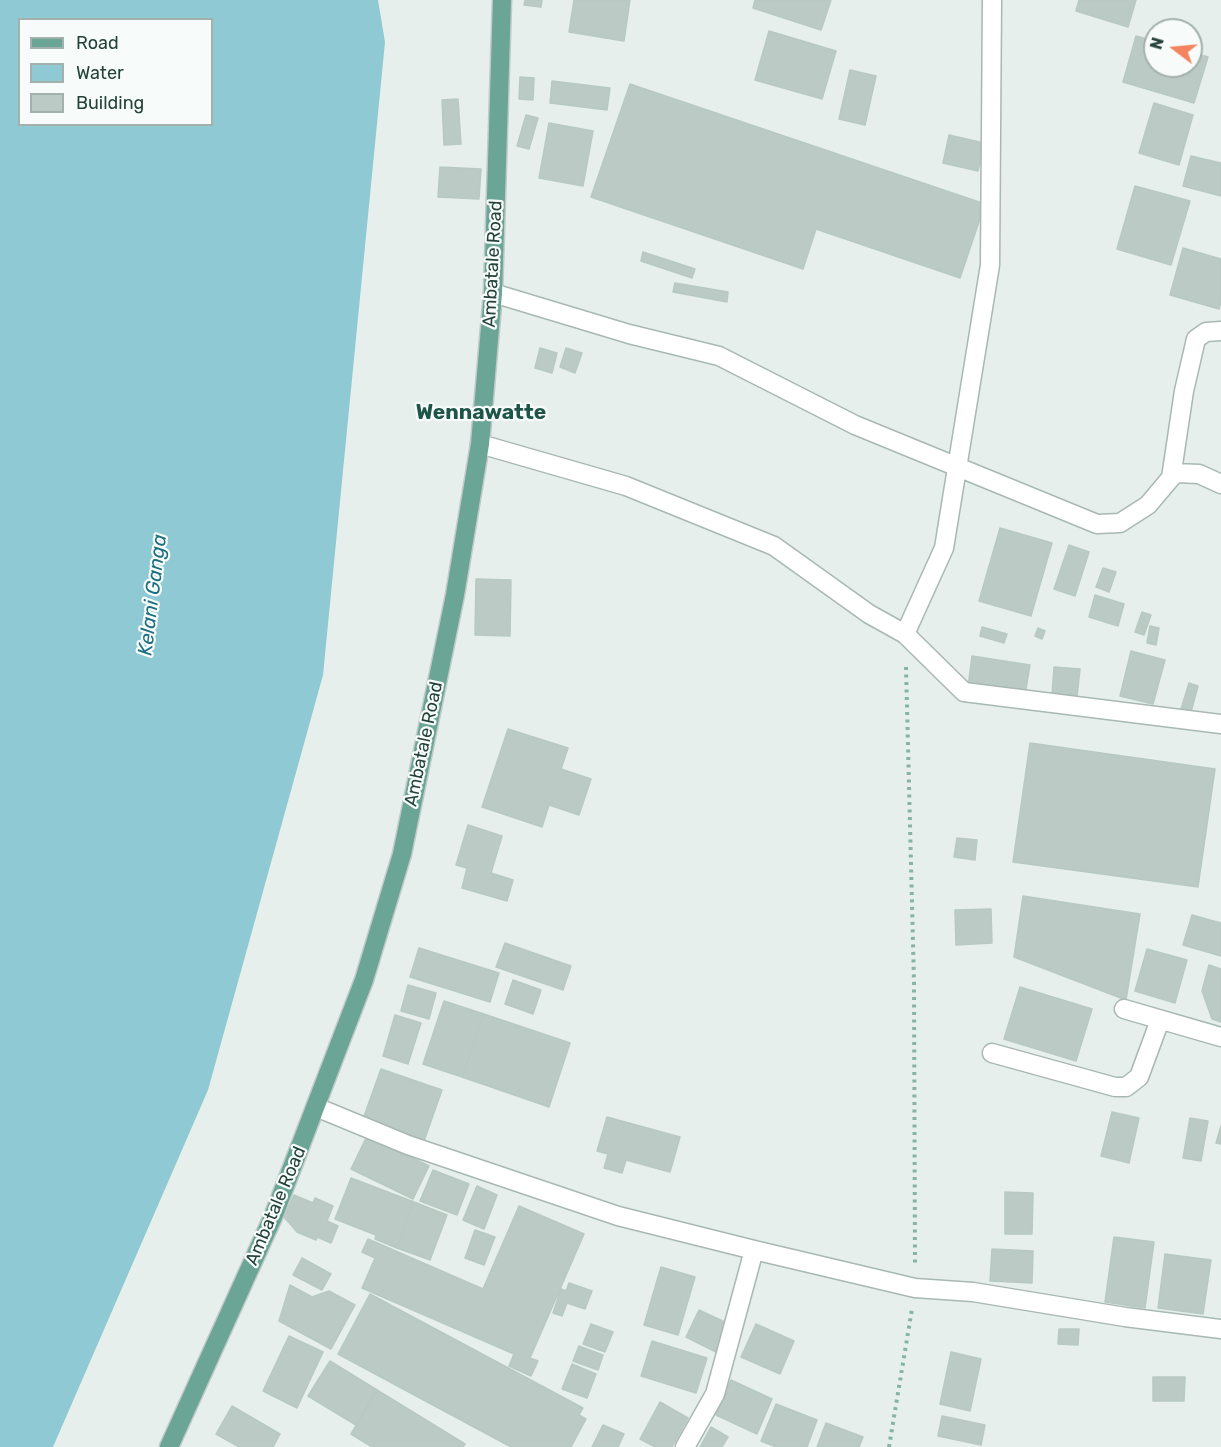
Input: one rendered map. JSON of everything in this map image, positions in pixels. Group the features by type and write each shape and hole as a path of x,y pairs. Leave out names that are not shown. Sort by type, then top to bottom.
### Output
{"main road":[{"name":"Ambatale Road","path":"169,1447 273,1217 364,980 402,854 455,595 480,444 493,293 502,0"}],"street":[{"path":"905,634 944,548 990,265 992,0"},
{"path":"493,293 630,334 719,356 855,425 1097,524 1120,523 1148,505 1175,473 1199,474 1221,484"},
{"path":"1171,478 1184,392 1196,339 1206,332 1221,332"},
{"path":"480,444 626,486 774,546 869,614 905,634 964,692 1221,724"},
{"path":"1124,1009 1221,1037"},
{"path":"992,1053 1114,1087 1126,1087 1138,1077 1160,1020"},
{"path":"316,1107 408,1145 618,1216 754,1250 915,1287 974,1292 1125,1317 1221,1329"},
{"path":"685,1447 715,1394 754,1250"}],"path":[{"path":"889,1447 915,1287 914,982 905,634"}],"water":[{"name":"Kelani Ganga","path":"0,0 378,0 385,42 323,675 208,1090 53,1447 0,1447"}],"building":[{"path":"525,0 542,0 541,7 524,5"},
{"path":"574,0 630,0 624,41 569,32"},
{"path":"755,0 831,0 821,30 753,8"},
{"path":"1079,0 1136,0 1128,27 1076,11"},
{"path":"769,31 836,51 822,99 755,80"},
{"path":"1136,36 1143,38 1143,78 1202,78 1194,103 1123,82"},
{"path":"1203,56 1208,57 1203,73"},
{"path":"850,70 876,76 865,125 839,119"},
{"path":"520,77 534,78 533,100 519,99"},
{"path":"552,81 610,88 607,110 550,103"},
{"path":"630,84 985,204 960,278 816,229 803,269 591,197"},
{"path":"458,99 461,144 444,145 442,100"},
{"path":"1154,103 1193,115 1179,165 1139,153"},
{"path":"526,115 538,118 529,149 517,146"},
{"path":"549,123 593,131 583,186 539,178"},
{"path":"949,135 984,143 978,171 943,163"},
{"path":"1191,156 1221,163 1221,196 1183,186"},
{"path":"440,167 481,169 479,199 438,197"},
{"path":"1135,186 1190,201 1171,265 1117,249"},
{"path":"1183,248 1221,259 1219,309 1170,295"},
{"path":"643,252 695,269 692,278 641,261"},
{"path":"675,283 728,292 727,302 673,292"},
{"path":"540,348 557,353 552,373 535,368"},
{"path":"566,348 582,353 575,373 560,367"},
{"path":"1000,528 1052,543 1031,616 979,601"},
{"path":"1069,545 1089,552 1075,596 1054,589"},
{"path":"1103,568 1116,572 1109,592 1096,587"},
{"path":"476,579 511,580 510,636 475,635"},
{"path":"1095,595 1124,604 1118,626 1089,617"},
{"path":"1142,612 1151,615 1144,635 1135,632"},
{"path":"1150,626 1159,628 1156,645 1147,643"},
{"path":"982,627 1007,634 1004,643 980,636"},
{"path":"1038,628 1045,631 1042,639 1035,636"},
{"path":"1131,651 1165,660 1153,704 1120,696"},
{"path":"972,656 1030,665 1025,695 968,687"},
{"path":"1054,667 1080,669 1077,697 1052,695"},
{"path":"1189,683 1198,686 1191,712 1181,709"},
{"path":"508,729 568,748 561,769 591,779 579,815 549,805 542,827 482,807"},
{"path":"1030,743 1215,769 1198,887 1013,862"},
{"path":"468,825 502,836 491,873 513,880 507,901 462,888 467,868 456,865"},
{"path":"957,838 977,840 975,860 954,857"},
{"path":"1023,896 1140,914 1126,1000 1014,957"},
{"path":"991,909 992,943 956,945 955,910"},
{"path":"1192,915 1221,923 1221,956 1183,945"},
{"path":"505,943 571,966 563,990 496,967"},
{"path":"419,948 499,973 490,1002 410,977"},
{"path":"1147,949 1187,960 1175,1003 1135,991"},
{"path":"1209,965 1221,969 1221,1022 1212,1019 1202,991"},
{"path":"513,980 541,990 533,1014 505,1004"},
{"path":"408,985 436,993 429,1019 401,1011"},
{"path":"1020,987 1092,1009 1076,1061 1004,1039"},
{"path":"444,1001 484,1014 462,1077 423,1064"},
{"path":"484,1014 570,1043 549,1107 462,1077"},
{"path":"395,1015 421,1023 408,1064 383,1056"},
{"path":"381,1069 442,1090 424,1141 363,1119"},
{"path":"1112,1112 1139,1118 1129,1163 1101,1156"},
{"path":"607,1117 680,1137 670,1172 626,1160 622,1173 604,1168 608,1154 597,1151"},
{"path":"1190,1118 1208,1121 1201,1161 1183,1158"},
{"path":"1221,1126 1221,1144 1216,1143"},
{"path":"367,1136 429,1166 413,1199 351,1169"},
{"path":"433,1170 469,1184 457,1215 420,1201"},
{"path":"351,1178 414,1202 397,1248 375,1239 376,1235 335,1219"},
{"path":"477,1186 497,1195 484,1229 463,1220"},
{"path":"1005,1192 1033,1193 1032,1234 1005,1234"},
{"path":"294,1195 313,1203 315,1198 333,1206 327,1221 338,1226 331,1243 297,1232 284,1217"},
{"path":"414,1202 447,1215 430,1260 397,1248"},
{"path":"519,1206 584,1234 530,1358 538,1361 531,1376 509,1366 514,1354 362,1288 375,1258 362,1252 368,1239 483,1289"},
{"path":"475,1230 495,1237 484,1265 465,1258"},
{"path":"1114,1237 1154,1242 1145,1308 1105,1302"},
{"path":"992,1249 1033,1251 1032,1283 990,1281"},
{"path":"1165,1254 1211,1260 1203,1314 1158,1308"},
{"path":"302,1258 331,1274 322,1290 293,1275"},
{"path":"661,1267 695,1277 678,1335 644,1325"},
{"path":"569,1283 592,1291 585,1309 567,1303 562,1316 553,1313 561,1289 566,1291"},
{"path":"290,1285 312,1297 329,1291 355,1305 331,1349 279,1321"},
{"path":"370,1294 583,1408 579,1415 586,1419 571,1447 511,1447 338,1354"},
{"path":"699,1310 731,1325 718,1353 686,1337"},
{"path":"591,1324 613,1332 605,1352 583,1344"},
{"path":"756,1324 794,1341 780,1374 741,1357"},
{"path":"1059,1329 1079,1329 1078,1345 1058,1344"},
{"path":"289,1336 323,1352 297,1408 263,1391"},
{"path":"652,1341 707,1358 696,1393 641,1376"},
{"path":"579,1346 603,1355 598,1370 573,1361"},
{"path":"951,1352 981,1359 970,1411 940,1404"},
{"path":"330,1361 377,1390 356,1425 308,1396"},
{"path":"572,1364 596,1374 587,1398 562,1389"},
{"path":"1153,1377 1185,1377 1184,1401 1153,1401"},
{"path":"731,1380 772,1399 757,1434 716,1415"},
{"path":"377,1390 465,1444 463,1447 372,1447 351,1434"},
{"path":"660,1402 688,1418 672,1447 655,1447 640,1439"},
{"path":"776,1404 817,1420 807,1447 776,1447 761,1441"},
{"path":"232,1406 280,1434 273,1447 239,1447 216,1434"},
{"path":"942,1416 985,1425 981,1445 938,1436"},
{"path":"826,1423 863,1437 859,1447 817,1447"},
{"path":"603,1425 624,1434 618,1447 592,1447"},
{"path":"711,1427 728,1437 722,1447 700,1447"}],"district":[{"name":"Wennawatte","path":"481,413"}]}
